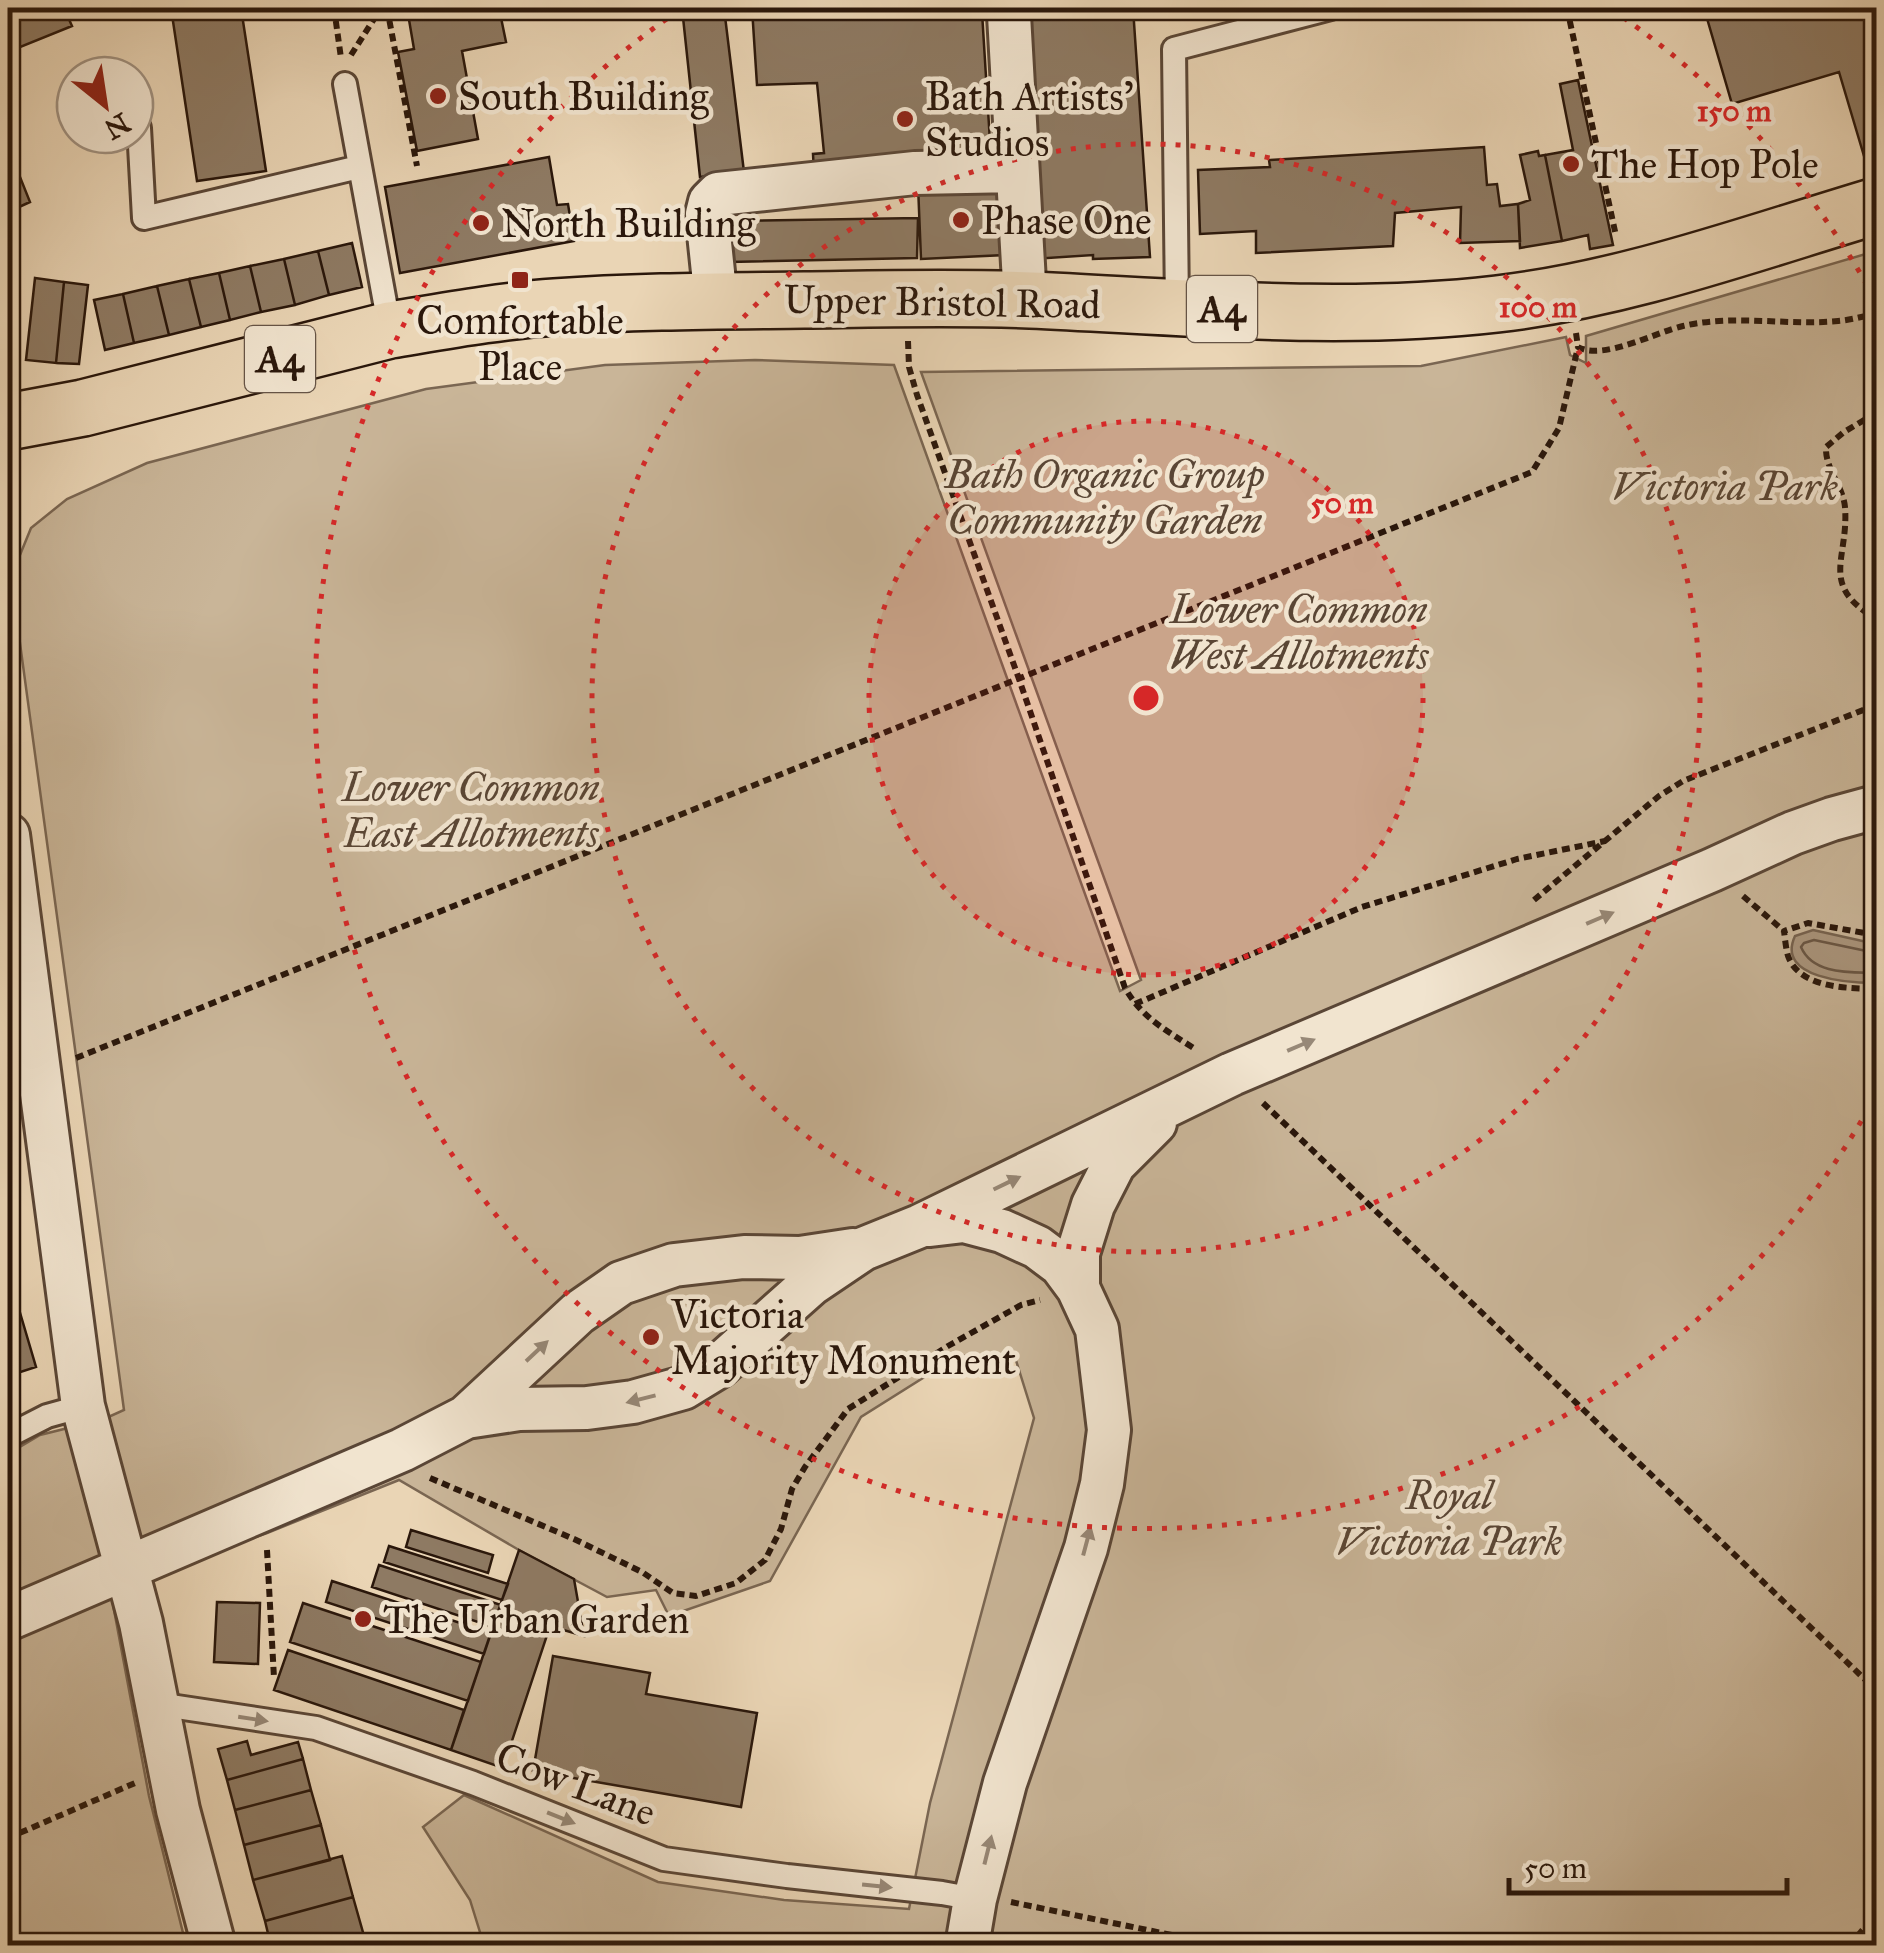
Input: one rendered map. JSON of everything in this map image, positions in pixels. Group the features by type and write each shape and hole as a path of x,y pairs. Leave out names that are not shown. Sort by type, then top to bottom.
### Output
{"main road":[{"name":"Upper Bristol Road","path":"8,422 82,408 390,330 554,307 907,299 1326,313 1496,304 1571,294 1626,281 1876,206"}],"street":[{"path":"1008,15 1024,300"},
{"path":"716,301 708,214 710,202 718,194 915,172 1018,171"},
{"path":"466,1417 519,1409 587,1408 633,1402 684,1388 719,1366 812,1284 863,1249 920,1226 1232,1074 1793,833 1876,808"},
{"path":"8,835 83,1406 141,1624 178,1810 214,1946"},
{"path":"1060,1294 1093,1204 1114,1164 1186,1096"},
{"path":"920,1226 964,1221 1002,1231 1037,1247 1060,1265 1060,1294 1097,1329 1109,1430 1102,1484 1086,1548 1005,1782 967,1946"},
{"path":"8,1620 402,1450 466,1417 578,1313 621,1284 674,1265 744,1257 800,1258 863,1249"}],"lane":[{"path":"1178,307 1174,48 1331,8"},
{"path":"345,84 390,330"},
{"path":"140,155 144,218 358,167"},
{"path":"8,1436 47,1416 83,1406"},
{"name":"Cow Lane","path":"156,1704 316,1728 473,1783 664,1858 975,1900"}],"path":[{"path":"334,8 345,84"},
{"path":"342,60 354,52 384,8"},
{"path":"384,8 417,166"},
{"path":"1567,8 1626,281"},
{"path":"40,1072 1532,472 1559,428 1578,348 1571,294"},
{"path":"907,299 910,367 917,395 1134,1004 1146,1018 1232,1074 1876,1690"},
{"path":"1578,348 1586,352 1628,345 1681,326 1715,321 1838,321 1876,314"},
{"path":"1876,414 1826,447 1826,459 1845,504 1840,579 1845,592 1861,610 1876,619"},
{"path":"1513,955 1526,908 1659,796 1683,782 1876,704"},
{"path":"1134,1004 1362,907 1517,858 1605,841"},
{"path":"1876,935 1808,923 1784,932 1789,959 1800,974 1844,988 1876,989"},
{"path":"402,1450 416,1472 642,1572 673,1593 696,1596 736,1584 765,1560 804,1467 848,1409 1020,1305 1060,1294"},
{"path":"258,1510 266,1533 274,1678"},
{"path":"975,1900 1000,1900 1224,1946"},
{"path":"1849,1946 1876,1914"}],"green space":[{"path":"1876,251 1876,1945 484,1945 470,1900 423,1827 464,1795 658,1882 784,1900 909,1909 930,1803 1034,1418 1014,1354 958,1356 861,1417 770,1581 669,1616 656,1590 607,1597 399,1480 111,1594 149,1796 186,1945 8,1945 8,1454 40,1435 124,1410 11,577 31,528 67,499 147,463 426,389 605,365 755,360 894,365 1120,991 1141,980 921,372 1421,366 1566,337 1570,355 1586,363 1586,336"}],"water":[{"path":"1813,930 1876,944 1876,983 1850,982 1805,970 1792,950 1795,936"}],"building":[{"path":"8,8 64,8 72,26 8,52"},
{"path":"171,8 241,8 266,171 197,181"},
{"name":"South Building","path":"407,8 499,8 506,42 462,51 478,139 417,151 398,52 414,49"},
{"path":"682,8 724,8 744,172 700,177"},
{"name":"Bath Artists' Studios","path":"752,8 987,8 987,12 982,12 991,158 814,173 813,154 824,153 817,83 757,85"},
{"path":"1019,8 1133,8 1150,257 1033,259"},
{"path":"1704,8 1876,8 1876,152 1864,156 1839,72 1732,104"},
{"path":"1578,80 1613,245 1590,249 1588,235 1562,241 1545,155 1573,150 1560,84"},
{"path":"8,147 30,202 8,212"},
{"path":"1484,147 1487,185 1497,184 1500,206 1518,204 1520,241 1460,243 1461,207 1395,213 1393,246 1256,253 1256,231 1200,234 1198,170 1270,167 1269,160"},
{"path":"1538,151 1539,156 1545,155 1562,241 1520,248 1518,204 1530,200 1520,155"},
{"name":"North Building","path":"549,157 557,205 568,204 574,241 400,273 385,187"},
{"name":"Phase One","path":"1002,182 1005,255 921,259 918,185"},
{"path":"918,218 917,258 729,262 728,221"},
{"path":"352,243 362,287 329,295 318,251"},
{"path":"318,251 329,295 295,305 284,259"},
{"path":"284,259 295,305 261,312 250,266"},
{"path":"250,266 261,312 230,320 219,273"},
{"path":"219,273 230,320 201,327 189,279"},
{"path":"15,276 10,348 8,348 8,277"},
{"path":"35,278 64,282 56,363 26,360"},
{"path":"189,279 201,327 169,335 157,286"},
{"path":"64,282 88,285 79,364 56,363"},
{"path":"157,286 169,335 134,343 123,294"},
{"path":"123,294 134,343 105,350 94,300"},
{"path":"8,1272 36,1367 8,1376"},
{"path":"411,1530 493,1555 488,1573 406,1547"},
{"path":"389,1546 508,1584 502,1600 384,1562"},
{"path":"519,1550 574,1579 584,1636 550,1626 503,1768 451,1750"},
{"path":"379,1565 501,1605 493,1627 372,1587"},
{"path":"332,1581 491,1633 484,1654 326,1602"},
{"path":"217,1602 260,1603 258,1664 214,1662"},
{"path":"303,1603 481,1662 468,1701 290,1642"},
{"path":"288,1650 464,1710 451,1750 274,1690"},
{"path":"553,1656 650,1673 646,1694 757,1713 741,1807 533,1771"},
{"path":"247,1741 251,1755 298,1742 303,1759 227,1780 218,1749"},
{"path":"303,1759 311,1790 235,1810 227,1780"},
{"path":"311,1790 321,1825 244,1845 235,1810"},
{"path":"321,1825 330,1860 253,1880 244,1845"},
{"path":"342,1856 353,1897 265,1921 253,1880"},
{"path":"353,1897 364,1936 330,1946 271,1946 265,1921"},
{"path":"364,1936 366,1946 330,1946"}],"place":[{"name":"South Building","path":"438,96"},
{"name":"Bath Artists' Studios","path":"905,119"},
{"name":"The Hop Pole","path":"1571,164"},
{"name":"Phase One","path":"961,220"},
{"name":"North Building","path":"481,223"},
{"name":"Comfortable Place","path":"520,280"},
{"name":"Victoria Majority Monument","path":"651,1337"},
{"name":"The Urban Garden","path":"363,1619"}],"park label":[{"name":"Victoria Park","path":"1725,486"},
{"name":"Bath Organic Group Community Garden","path":"1105,497"},
{"name":"Lower Common West Allotments","path":"1299,632"},
{"name":"Lower Common East Allotments","path":"471,810"},
{"name":"Royal Victoria Park","path":"1449,1518"}]}
